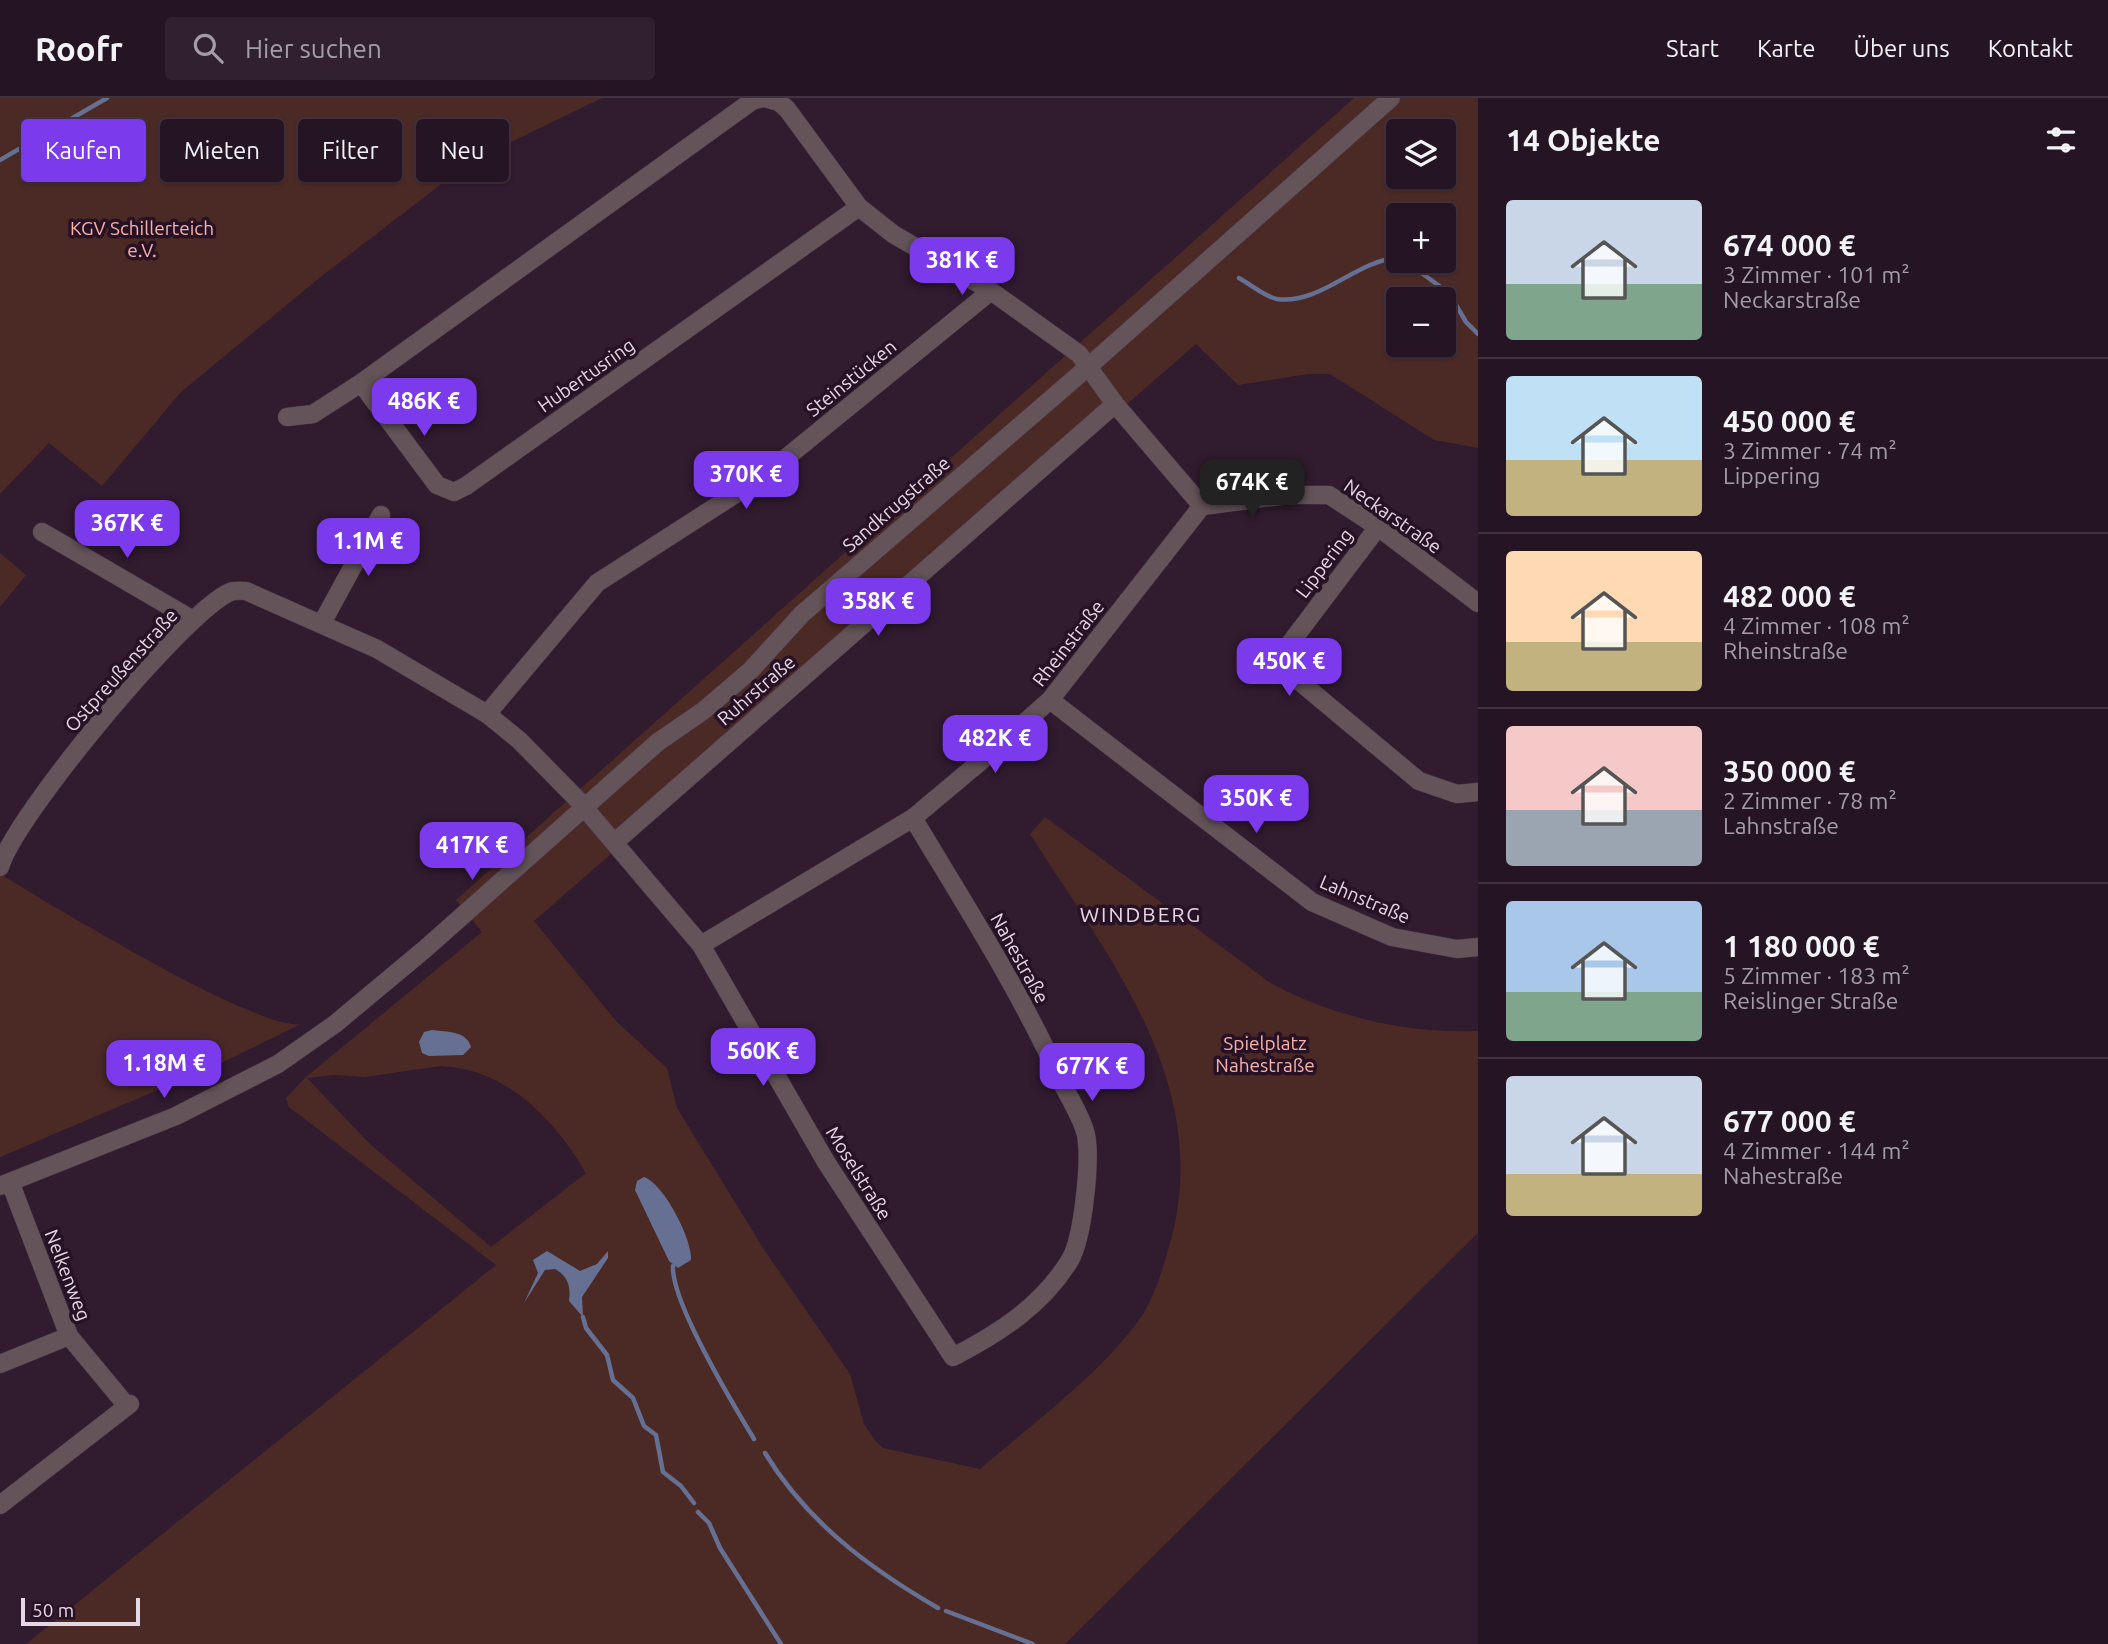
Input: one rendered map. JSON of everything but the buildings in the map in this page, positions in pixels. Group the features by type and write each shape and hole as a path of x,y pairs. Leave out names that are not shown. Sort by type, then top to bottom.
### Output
{"street":[{"path":"287,417 313,414 361,383 752,101 763,98 779,102 787,109 859,207 893,234 991,291 1079,354 1115,404 1202,506"},
{"name":"Sandkrugstraße","path":"5,1184 187,1110 278,1064 335,1024 658,742 703,711 751,670 802,614 1088,367 1391,98"},
{"name":"Hubertusring","path":"361,383 438,485 454,492 859,207"},
{"name":"Steinstücken","path":"487,714 597,583 765,475 991,291"},
{"name":"Ruhrstraße","path":"615,842 1115,404"},
{"name":"Neckarstraße","path":"1202,506 1288,495 1329,495 1378,527 1478,603"},
{"name":"Rheinstraße","path":"701,945 913,818 1050,701 1202,506"},
{"path":"322,622 381,515"},
{"name":"Lippering","path":"1378,527 1276,662 1419,781 1457,794 1478,792"},
{"path":"42,532 193,620"},
{"name":"Ostpreußenstraße","path":"0,867 5,849 52,780 193,620 231,592 246,591 322,622 400,661 487,714 519,740 585,807"},
{"name":"Lahnstraße","path":"1050,701 1312,902 1392,937 1457,949 1478,947"},
{"name":"Moselstraße","path":"585,807 701,945 826,1162 926,1321 953,1357"},
{"name":"Nahestraße","path":"913,818 1003,968 1050,1057 1086,1135 1084,1211 1071,1258 1032,1308 988,1339 953,1357"},
{"name":"Nelkenweg","path":"0,1506 128,1405 69,1336 5,1184"},
{"path":"0,1364 69,1336"}],"green space":[{"name":"KGV Schillerteich e.V.","path":"0,98 602,98 509,143 509,119 416,119 416,182 444,182 323,275 181,392 102,486 49,443 0,494"},
{"name":"Spielplatz Nahestraße","path":"1354,98 1478,98 1478,448 1434,440 1330,374 1309,374 1238,385 1196,344 534,921 617,1022 667,1068 677,1108 765,1251 850,1374 864,1424 874,1439 883,1448 980,1469 1085,1380 1139,1320 1155,1290 1166,1258 1180,1179 1177,1125 1165,1073 1145,1023 1119,974 1030,834 1045,817 1272,984 1296,996 1346,1014 1398,1026 1425,1030 1478,1031 1478,1233 1065,1644 26,1644 496,1265 289,1107 286,1098 306,1077 482,932 456,900","holes":["441,1066 465,1069 487,1076 526,1100 559,1134 586,1173 491,1247 370,1144 307,1078 334,1075 365,1077"]},
{"path":"0,553 26,575 0,607"},
{"path":"0,874 200,988 278,1021 301,1024 219,1064 0,1157"}],"water":[{"path":"432,1030 461,1035 471,1047 463,1055 429,1056 422,1053 419,1042 424,1032"},
{"path":"644,1177 660,1190 668,1201 687,1239 691,1260 678,1268 669,1261 635,1190 637,1181"},
{"path":"547,1251 580,1271 597,1264 608,1251 608,1258 582,1297 583,1317 569,1301 566,1279 555,1269 545,1270 524,1303 538,1273 533,1260"}],"waterway":[{"path":"0,160 107,98"},
{"path":"1239,278 1272,298 1293,299 1324,289 1368,266 1386,260"},
{"path":"1422,273 1449,293 1466,322 1478,334"},
{"path":"673,1266 675,1282 692,1327 754,1439"},
{"path":"583,1317 586,1328 607,1355 613,1380 633,1398 644,1426 656,1435 663,1472 681,1486 694,1503"},
{"path":"765,1453 800,1501 841,1541 888,1577 938,1608"},
{"path":"698,1512 709,1523 720,1548 781,1644"},
{"path":"946,1611 1033,1644"}],"district":[{"name":"WINDBERG","path":"1141,915"}]}
